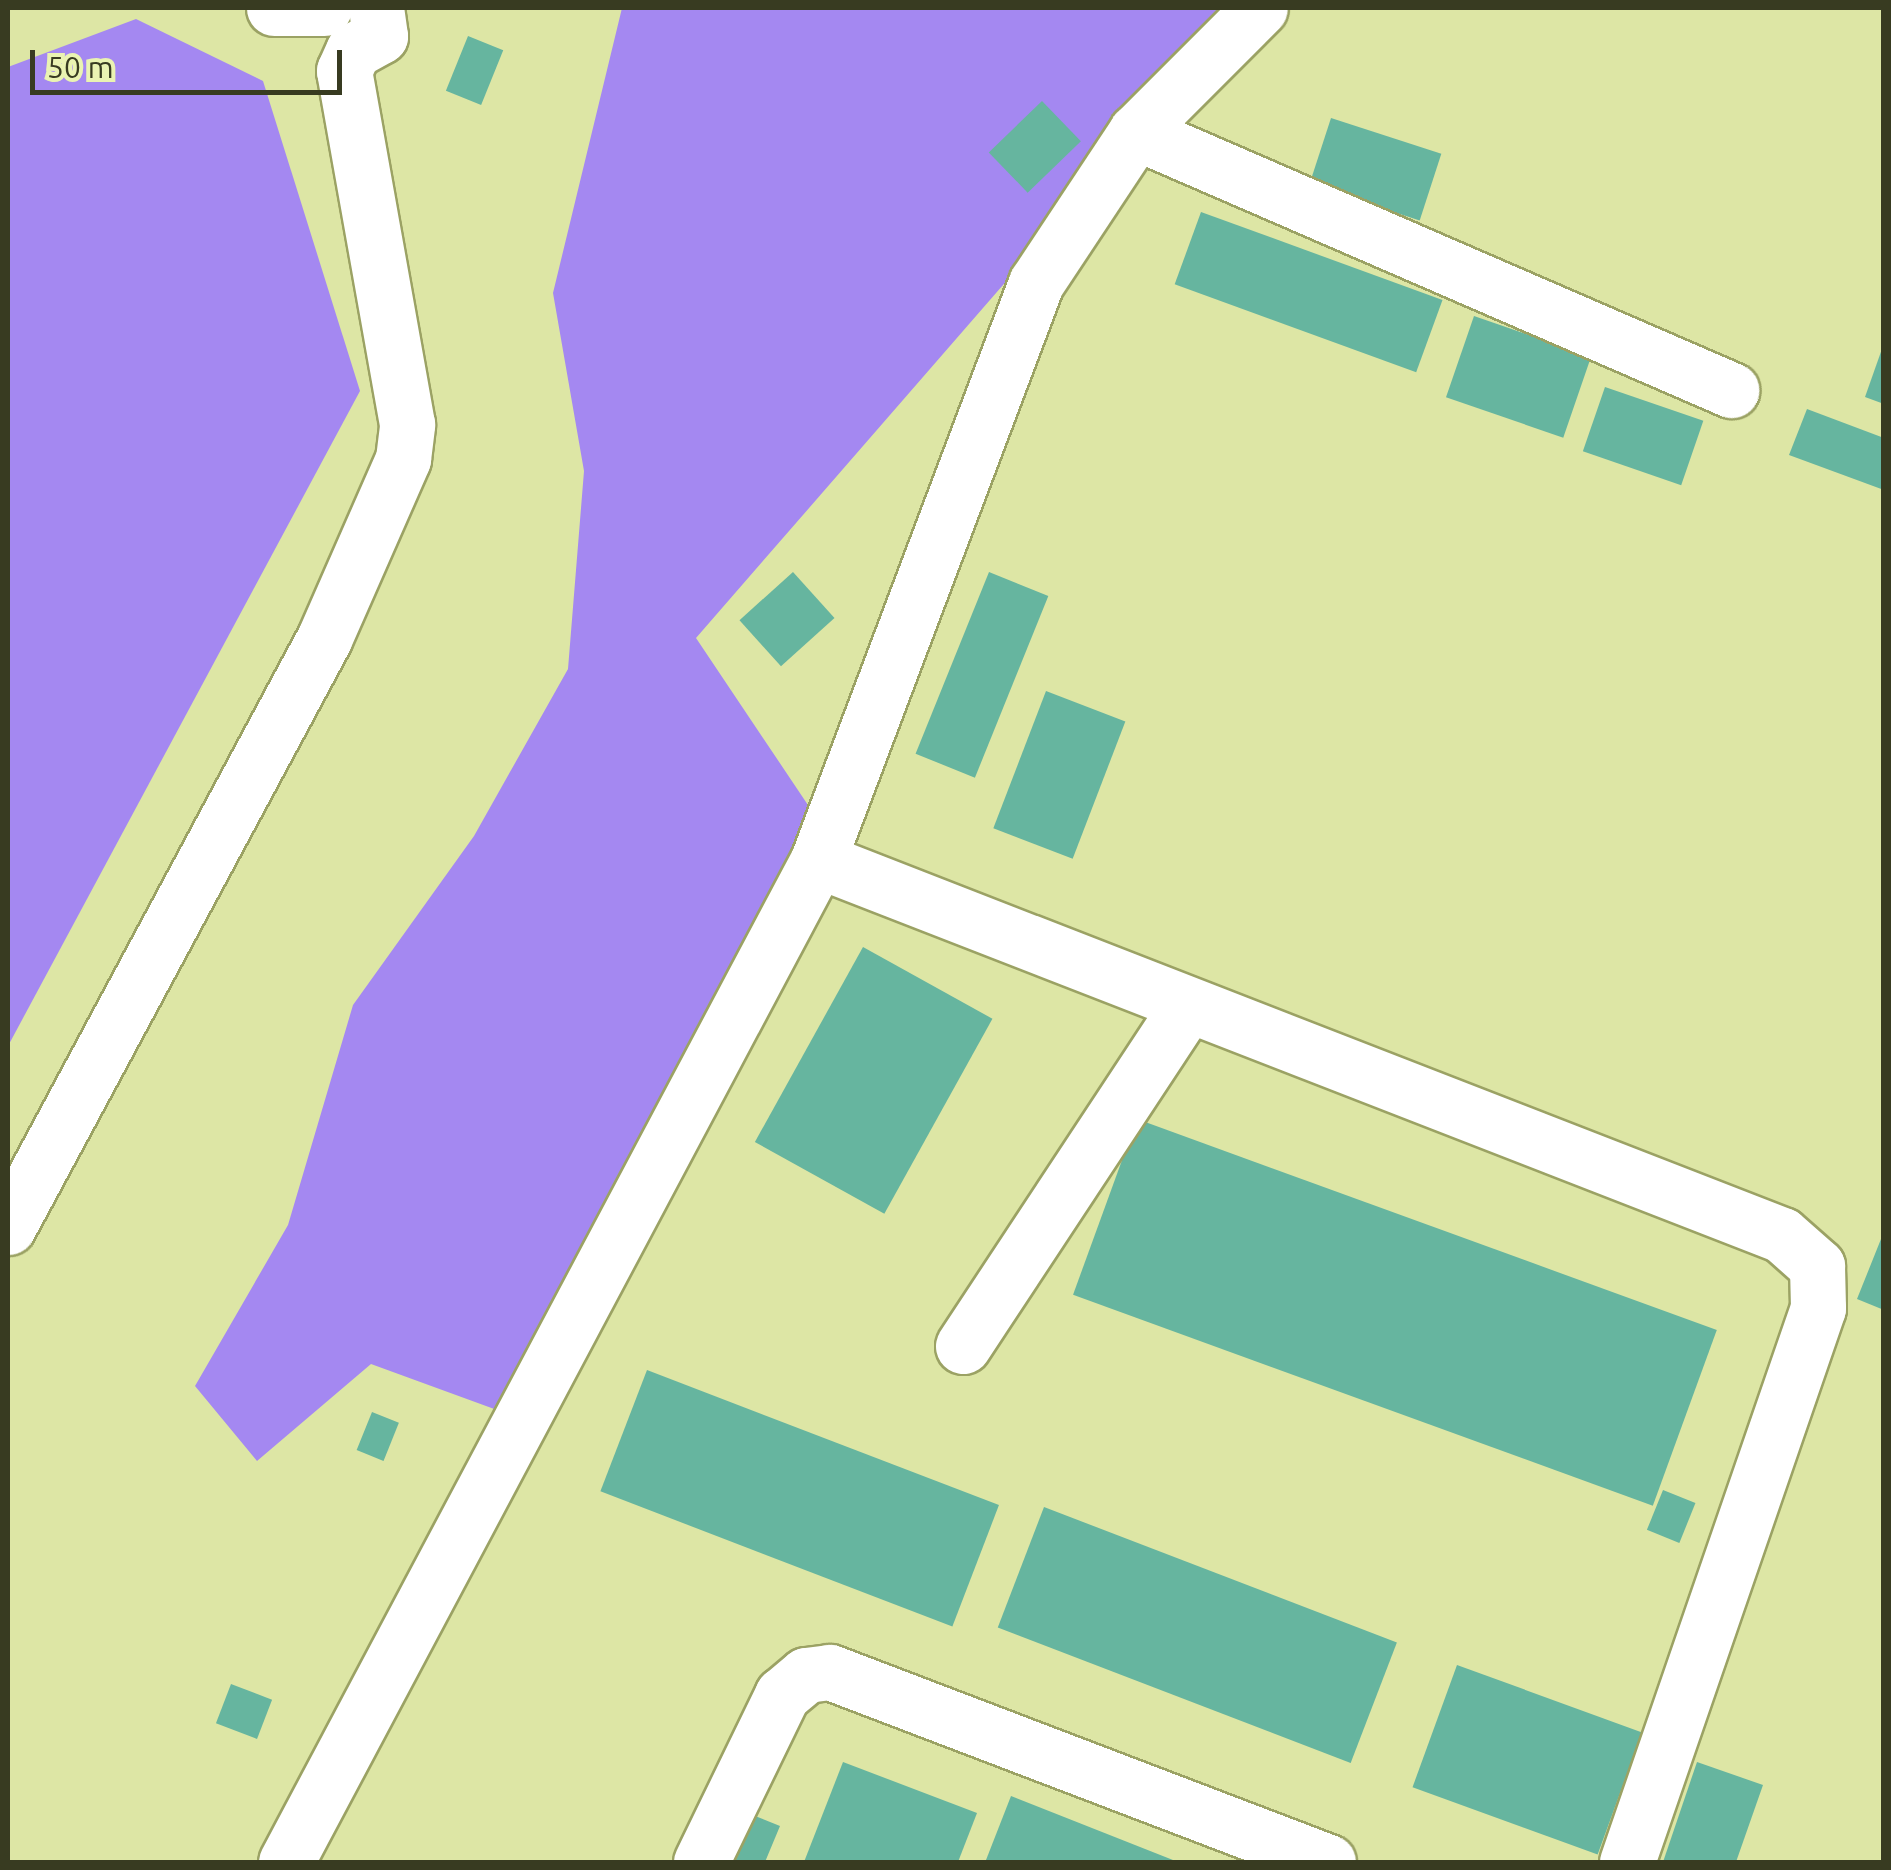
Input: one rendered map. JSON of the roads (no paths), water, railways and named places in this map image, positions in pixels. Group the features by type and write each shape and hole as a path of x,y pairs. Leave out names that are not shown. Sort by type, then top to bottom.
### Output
{"lane":[{"path":"274,8 324,8"},
{"path":"8,1227 324,639 403,459 406,424 344,70 354,51 380,36 376,8"},
{"path":"286,1862 818,860 1036,284 1136,132 1260,8"},
{"path":"1136,132 1731,390"},
{"path":"818,860 1782,1235 1818,1266 1818,1308 1627,1862"},
{"path":"963,1346 1187,1006"},
{"path":"701,1862 782,1695 806,1675 830,1672 1328,1862"}]}
